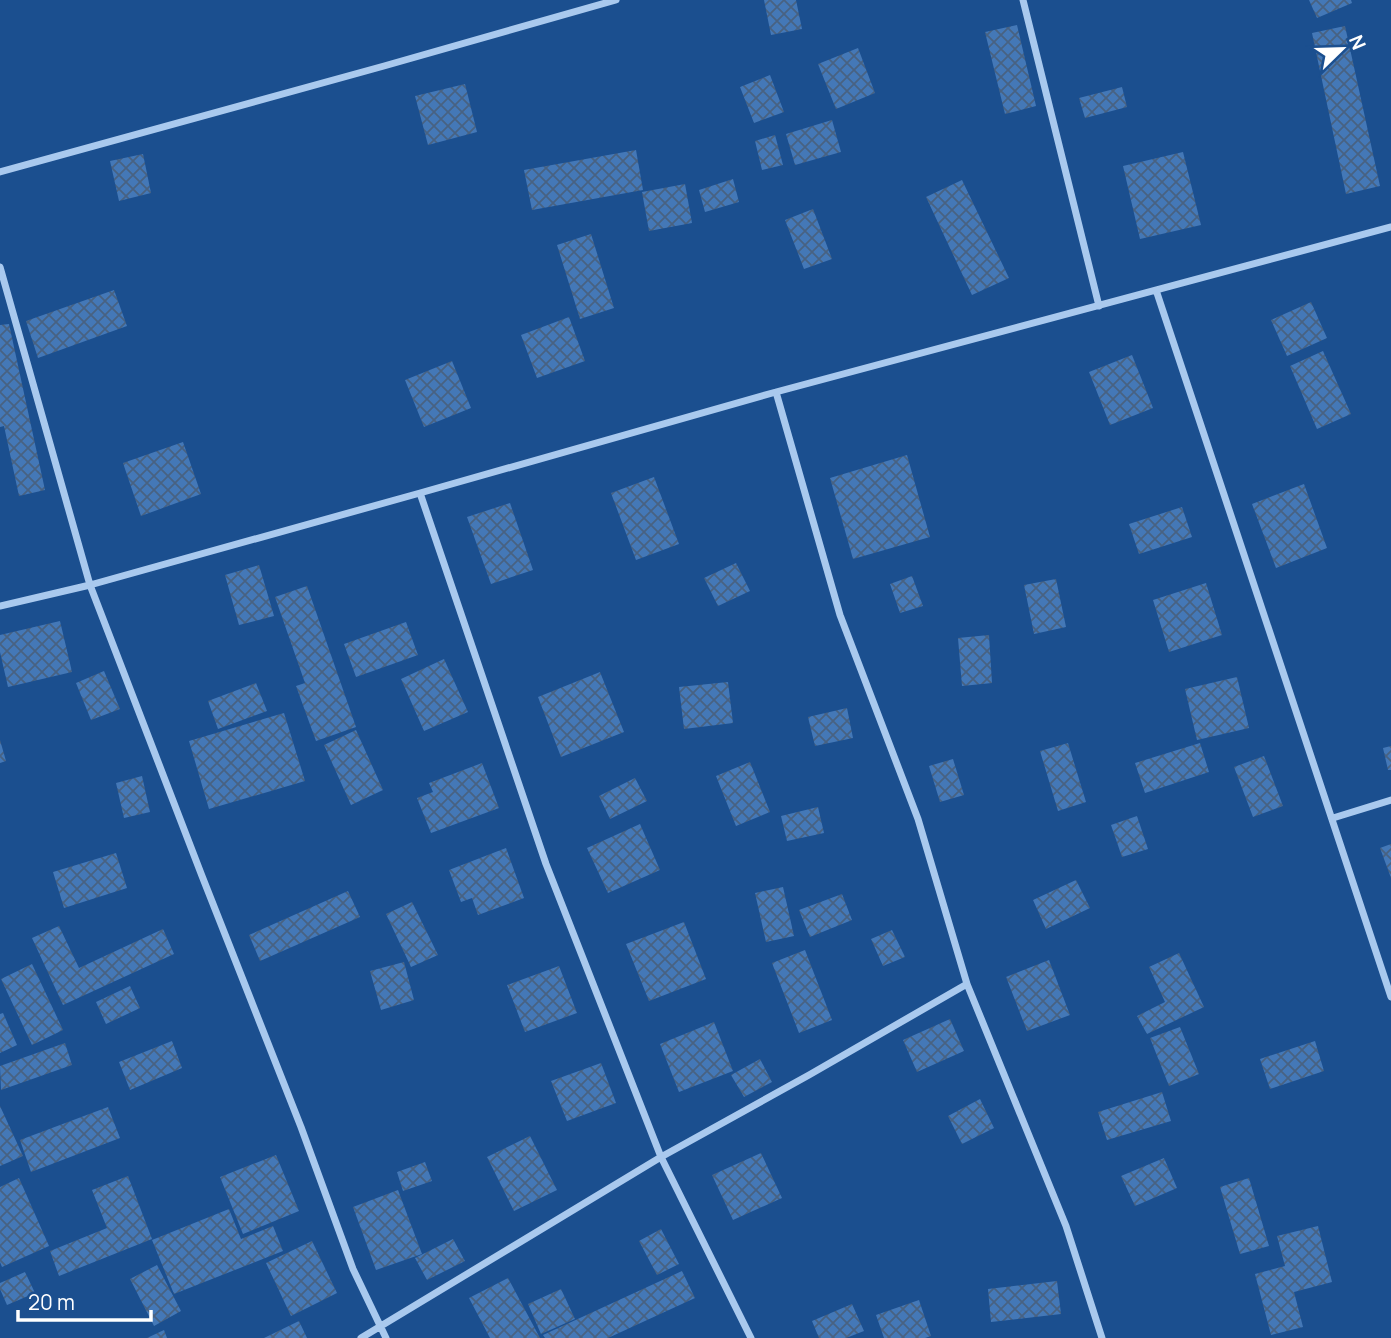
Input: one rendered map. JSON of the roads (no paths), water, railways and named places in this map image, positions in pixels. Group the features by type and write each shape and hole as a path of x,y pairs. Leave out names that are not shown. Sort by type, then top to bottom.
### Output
{"street":[{"path":"0,172 616,0"},
{"path":"1023,0 1099,306"},
{"path":"0,606 90,585 776,392 1391,227"},
{"path":"0,267 90,585 354,1269 386,1338"},
{"path":"1156,289 1391,997"},
{"path":"776,392 840,615 918,819 967,984 1066,1226 1102,1338"},
{"path":"420,494 546,864 660,1157 751,1338"},
{"path":"1333,818 1391,800"},
{"path":"361,1338 660,1157 967,984"}]}
